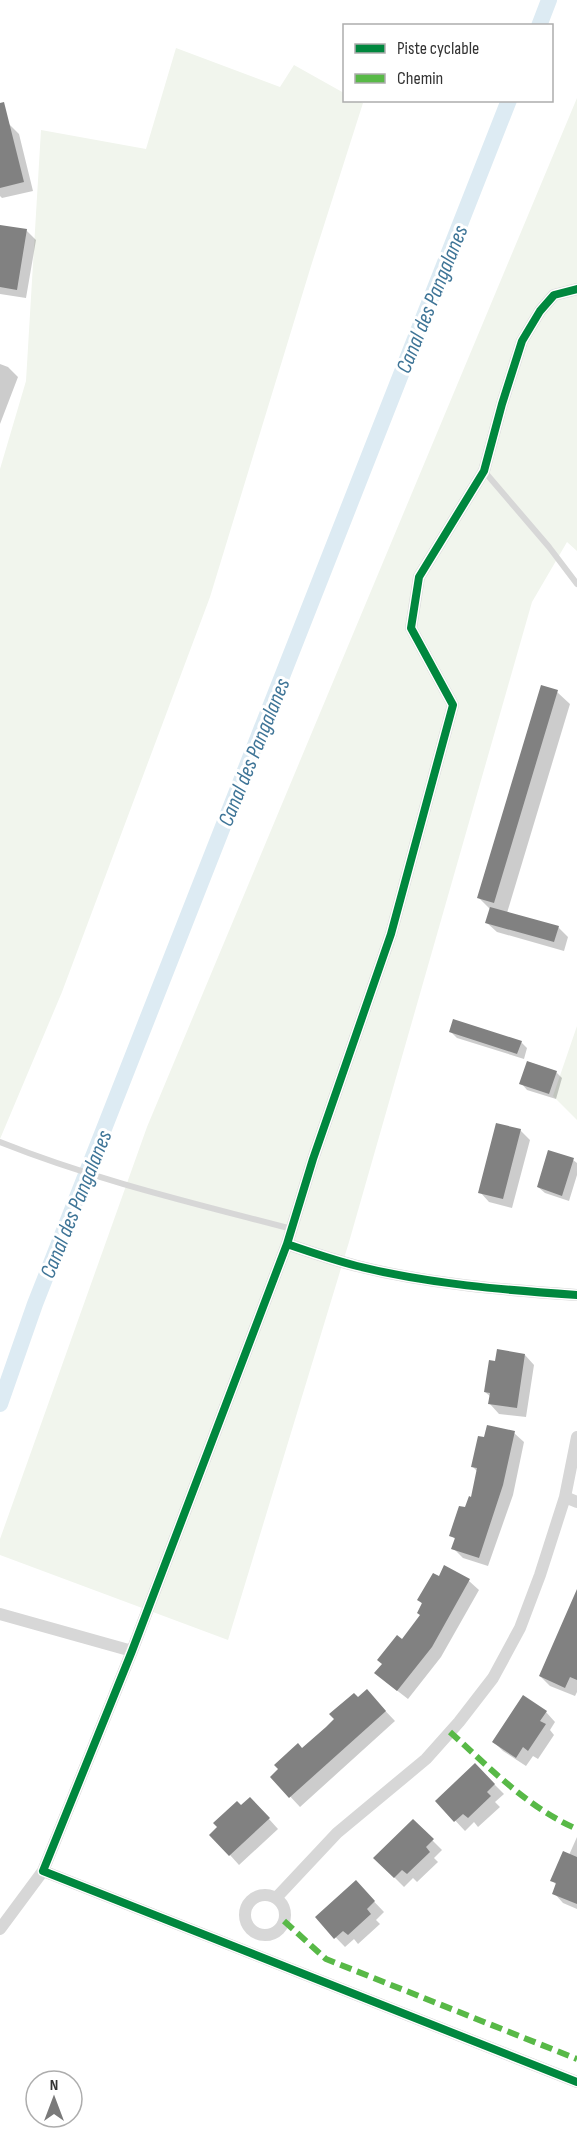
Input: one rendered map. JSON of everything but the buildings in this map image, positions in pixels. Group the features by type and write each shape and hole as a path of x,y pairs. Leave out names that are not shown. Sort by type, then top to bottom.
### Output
{"street":[{"path":"0,1929 43,1871 132,1651 287,1244 313,1159 391,934 453,705 411,628 419,577 484,471 522,341 540,311 554,295 577,289"},
{"path":"287,1244 358,1266 435,1281 505,1290 577,1295"},
{"path":"276,1898 337,1833 426,1759 459,1722 493,1678 520,1628 571,1499 577,1437"},
{"path":"0,1614 132,1651"},
{"path":"43,1871 577,2082"}],"lane":[{"path":"484,471 549,547 577,584"},
{"path":"0,1142 128,1186 292,1229"}],"shaded area":[{"path":"176,48 280,87 294,65 343,92 343,102 363,103 210,597 62,992 0,1139 0,469 26,381 41,130 146,149"},
{"path":"577,98 577,551 567,542 532,602 349,1242 228,1640 0,1555 0,1539 147,1127"},
{"path":"577,1026 577,1120 553,1096"}],"waterway":[{"name":"Canal des Pangalanes","path":"540,24 549,0"},
{"name":"Canal des Pangalanes","path":"0,1404 35,1304 508,102"}],"marked path":[{"path":"450,1732 494,1773 526,1798 542,1810 577,1829"},
{"path":"284,1921 326,1959 577,2059"}],"cycle path":[{"path":"577,289 554,295 540,311 522,341 484,471 419,577 411,628 453,705 391,934 313,1159 287,1244 357,1266 439,1282 577,1295"},
{"path":"287,1244 132,1651 43,1871 577,2082"}]}
